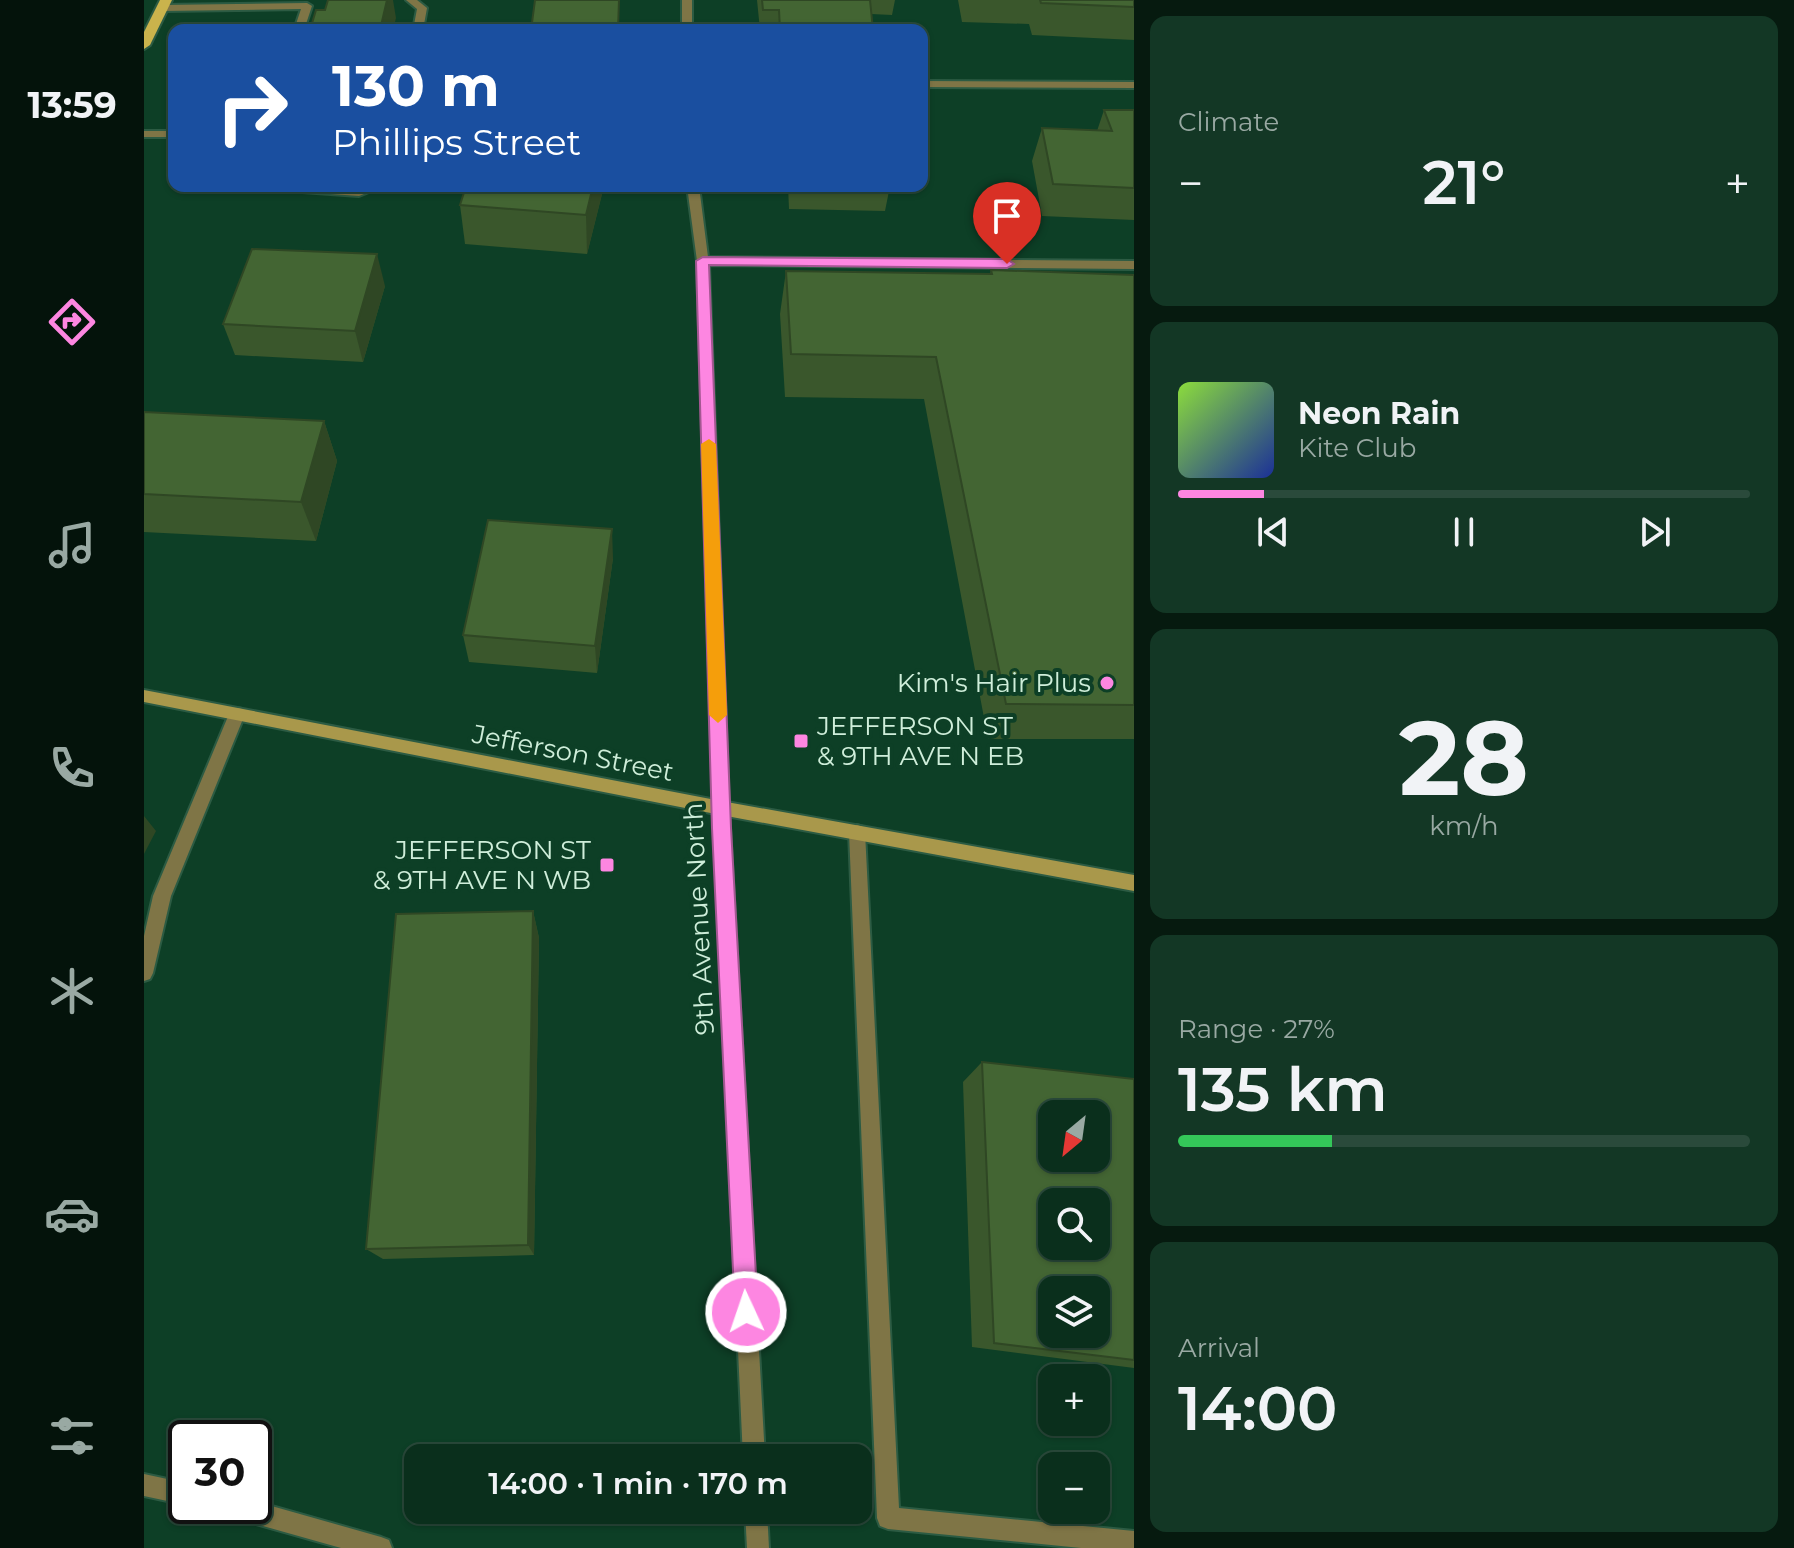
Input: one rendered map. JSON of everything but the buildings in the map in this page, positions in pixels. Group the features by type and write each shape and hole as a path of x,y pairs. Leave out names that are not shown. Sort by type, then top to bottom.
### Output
{"main road":[{"path":"144,45 164,4"},
{"name":"Jefferson Street","path":"144,696 721,808 1134,883"}],"street":[{"path":"411,0 422,8 419,24"},
{"path":"687,0 687,24"},
{"path":"164,4 311,5 302,24"},
{"path":"928,84 1134,85"},
{"path":"144,134 168,134"},
{"name":"9th Avenue North","path":"694,192 703,261 721,808 753,1444"},
{"path":"703,261 1133,268"},
{"path":"144,973 162,896 237,714"},
{"path":"857,832 888,1518 1134,1542"},
{"path":"144,1485 168,1490"},
{"path":"272,1517 381,1548"},
{"path":"757,1524 758,1548"}],"slow traffic":[{"path":"709,444 718,715"}],"place":[{"name":"Kim's Hair Plus","path":"1107,683"},
{"name":"JEFFERSON ST & 9TH AVE N EB","path":"801,741"},
{"name":"JEFFERSON ST & 9TH AVE N WB","path":"607,865"}],"route":[{"path":"746,1312 722,828 703,261 1007,264"}]}
